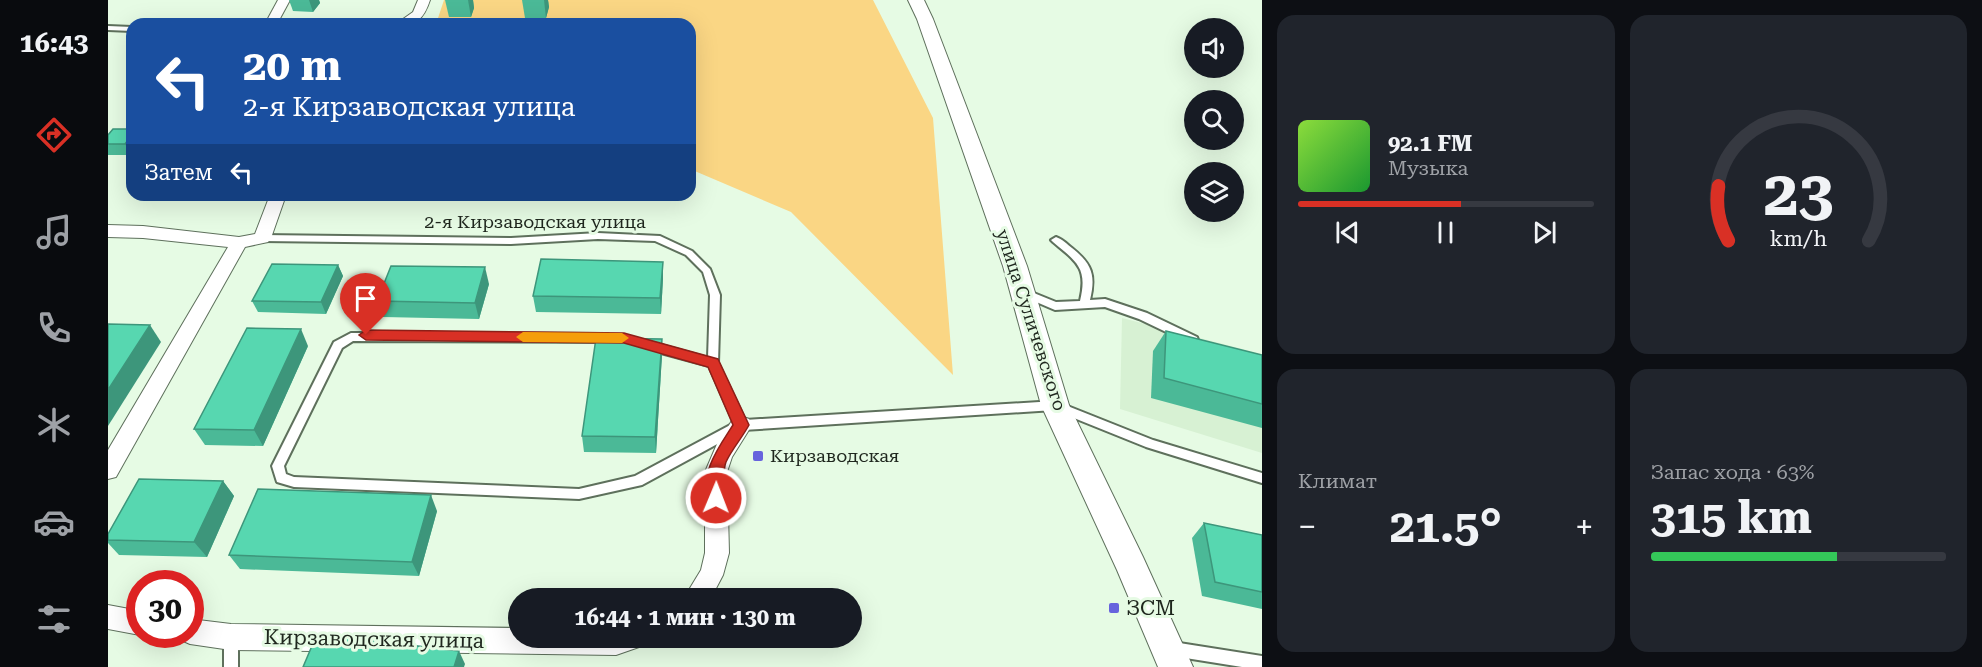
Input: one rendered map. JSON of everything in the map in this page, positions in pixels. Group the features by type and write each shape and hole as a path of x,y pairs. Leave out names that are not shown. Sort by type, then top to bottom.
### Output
{"street":[{"path":"274,18 284,0"},
{"path":"412,18 419,14 424,0"},
{"name":"улица Суличевского","path":"916,0 1016,266 1055,405 1173,658"},
{"path":"108,231 142,232 239,243 262,238 276,201"},
{"path":"108,470 239,243"},
{"path":"704,588 716,565 718,536 715,479 719,461 741,425"},
{"path":"108,617 126,620"},
{"name":"Кирзаводская улица","path":"204,633 231,637 508,641"}],"lane":[{"path":"108,28 126,29"},
{"name":"2-я Кирзаводская улица","path":"262,238 511,240 598,236 657,238 689,253 707,271 715,295 713,363 741,425"},
{"path":"1056,240 1082,261 1090,281 1085,302"},
{"path":"1023,292 1055,306 1085,302 1105,303 1199,343"},
{"path":"713,363 630,340 366,335 351,337 338,345 278,466 282,478 294,483 579,494 638,481 741,425 1055,405 1150,444 1262,478"},
{"path":"231,637 231,667"},
{"path":"1173,658 1262,663"}],"shaded area":[{"path":"444,0 873,0 933,118 953,375 791,212 696,172 696,18 438,18"},
{"path":"1122,318 1262,354 1262,453 1120,409"}],"building":[{"path":"113,129 126,129 126,143 108,144 108,135"},
{"path":"541,259 663,262 660,298 533,296"},
{"path":"272,264 338,265 321,302 252,301"},
{"path":"391,266 485,267 475,303 377,301"},
{"path":"108,324 150,325 108,390"},
{"path":"247,328 301,329 254,430 194,429"},
{"path":"1166,331 1262,355 1262,404 1164,378"},
{"path":"596,338 662,339 655,437 582,436"},
{"path":"139,479 223,481 194,542 108,540 108,534"},
{"path":"258,489 431,495 412,562 229,555"},
{"path":"1204,523 1262,535 1262,592 1215,582"},
{"path":"317,634 459,651 454,667 303,667"}],"slow traffic":[{"path":"523,337 622,338"}],"place":[{"name":"Кирзаводская","path":"758,456"},
{"name":"ЗСМ","path":"1114,608"}],"route":[{"path":"366,335 624,338 713,363 741,425 719,461 715,479 716,498"}]}
